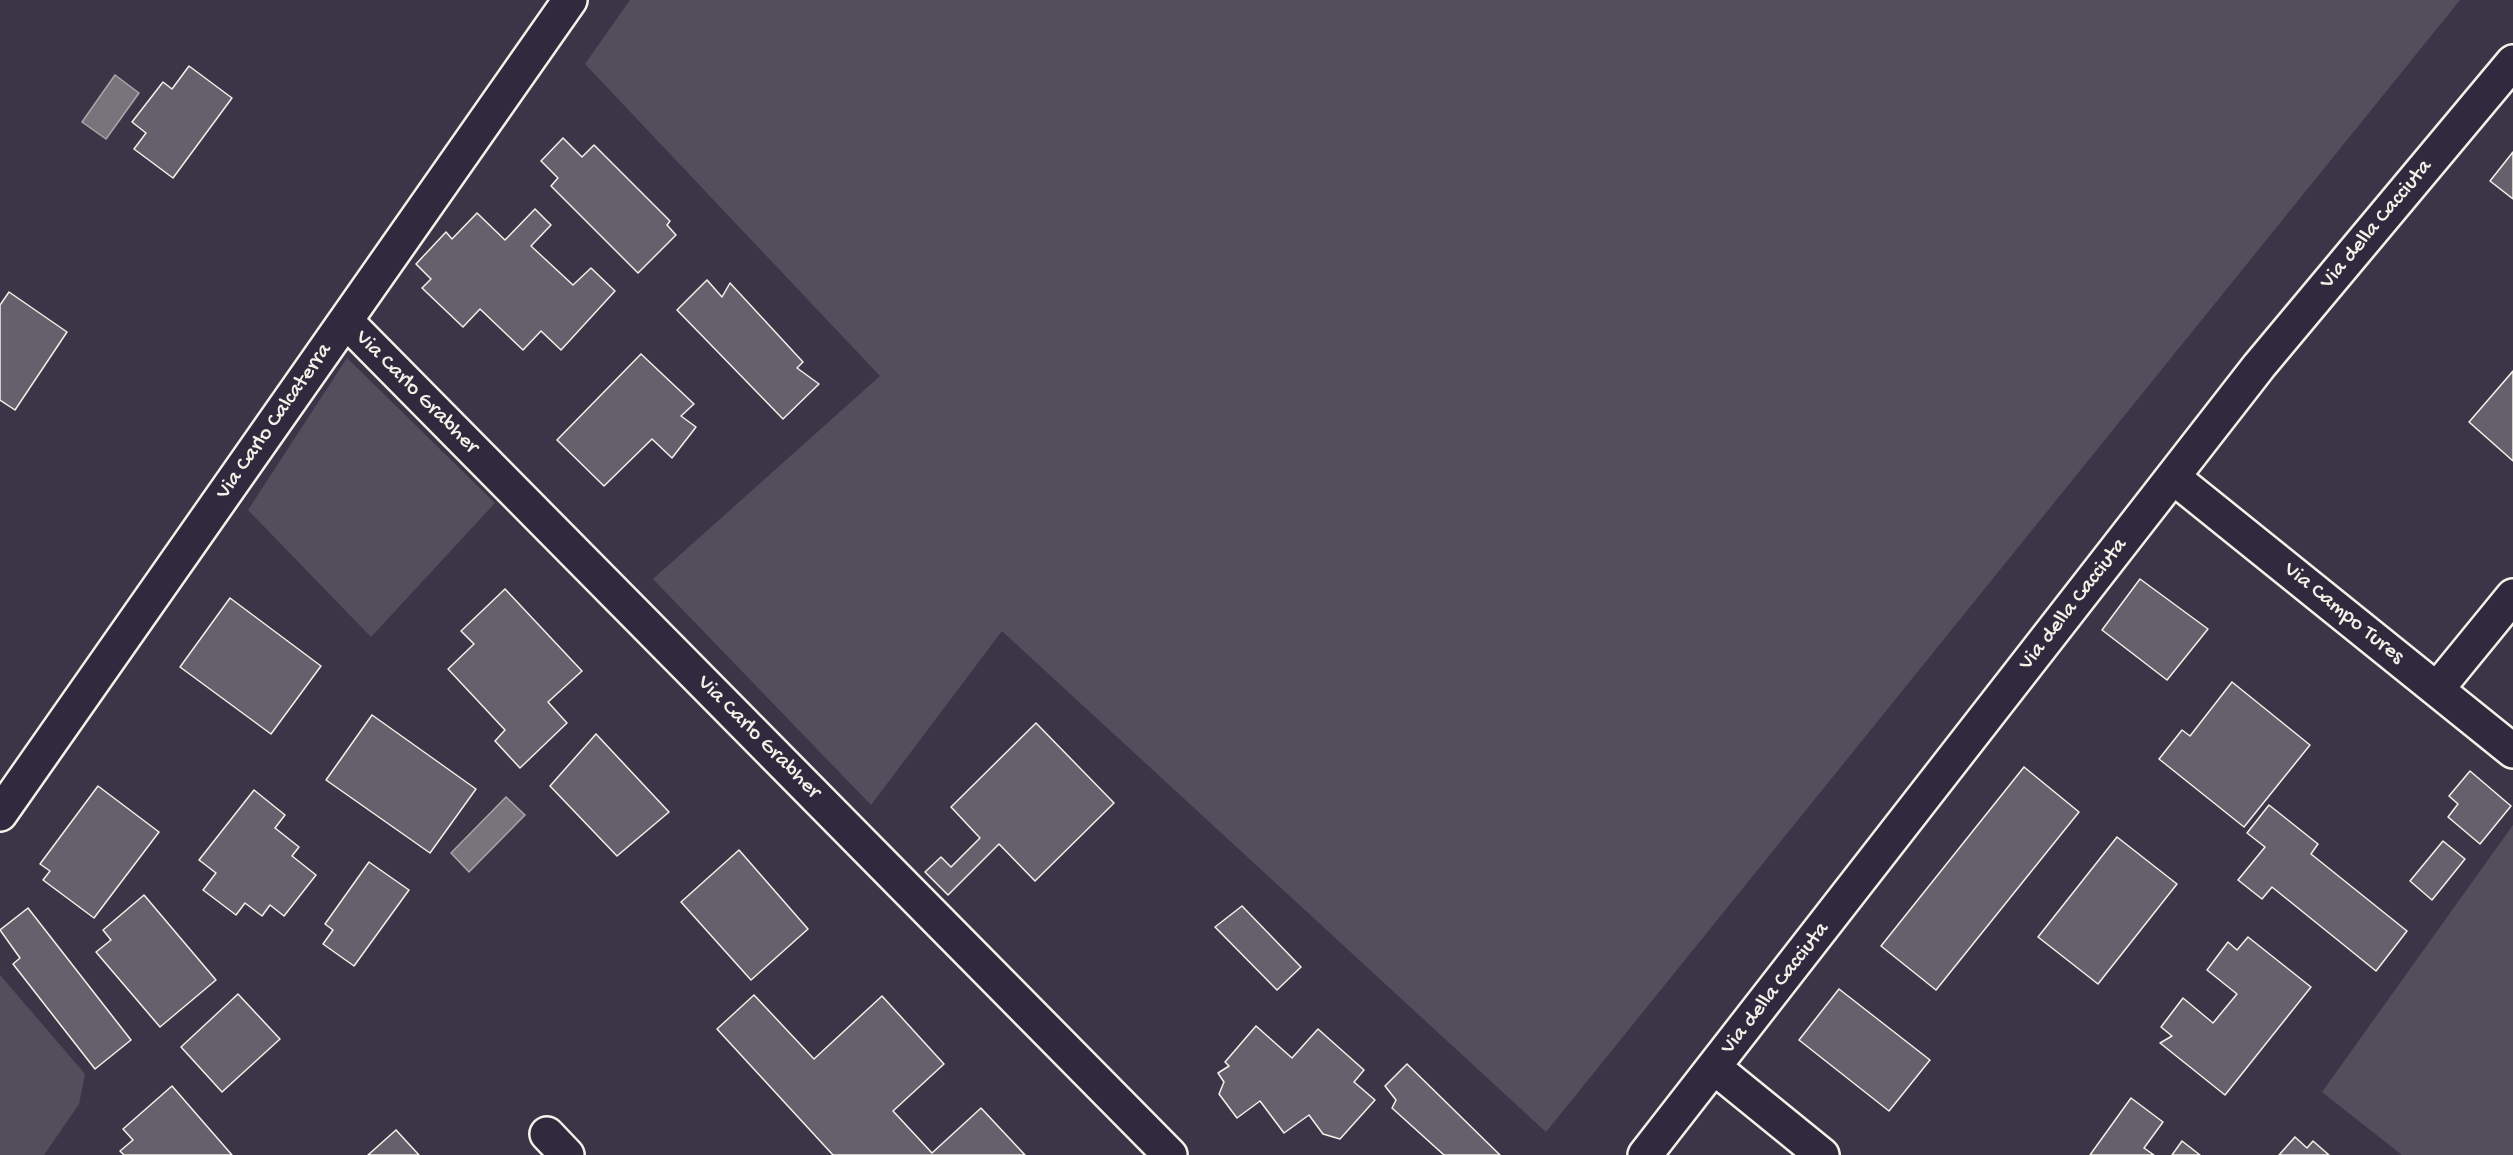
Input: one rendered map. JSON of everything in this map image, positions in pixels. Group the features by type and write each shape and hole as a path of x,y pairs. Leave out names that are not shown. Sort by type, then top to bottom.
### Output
{"street":[{"name":"Via Carlo Calcaterra","path":"0,814 570,0"},
{"name":"Via della Cacciuta","path":"1645,1155 1715,1068 2259,366 2513,62"},
{"name":"Via Carlo Grabher","path":"345,321 1170,1155"},
{"name":"Via Campo Tures","path":"2173,477 2513,751"},
{"path":"2437,689 2513,596"},
{"path":"1715,1068 1822,1155"}],"shaded area":[{"path":"630,0 2460,0 1546,1132 1002,631 871,805 653,579 880,376 585,64"},
{"path":"115,75 139,93 106,139 82,122"},
{"path":"347,358 495,503 371,637 248,510"},
{"path":"506,797 525,815 469,872 451,853"},
{"path":"2513,825 2513,1155 2402,1155 2322,1092"},
{"path":"0,975 85,1074 79,1104 44,1155 0,1155"}],"building":[{"path":"189,66 232,98 173,178 134,149 146,133 132,122 163,82 172,89"},
{"path":"563,138 582,157 594,145 670,221 667,225 676,235 638,273 551,186 558,178 541,161"},
{"path":"2513,152 2513,199 2490,181"},
{"path":"535,209 551,225 531,246 573,285 591,268 615,291 561,350 541,331 523,350 480,309 463,327 422,288 431,279 416,264 446,232 452,239 477,213 505,240"},
{"path":"707,280 722,297 730,283 803,362 797,368 819,384 783,419 677,310"},
{"path":"9,292 67,332 15,410 0,400 0,305"},
{"path":"641,354 694,404 681,416 696,427 672,458 652,439 604,486 557,440"},
{"path":"2513,371 2513,461 2469,422"},
{"path":"2140,579 2208,629 2167,680 2102,630"},
{"path":"505,589 582,671 548,702 567,723 520,768 495,741 505,730 448,669 474,644 461,631"},
{"path":"230,598 321,666 271,734 180,667"},
{"path":"2232,682 2310,745 2244,827 2159,759 2182,730 2190,736"},
{"path":"372,715 476,789 430,853 326,780"},
{"path":"1036,723 1114,803 1035,881 999,844 948,895 925,872 941,857 951,867 980,838 951,807"},
{"path":"596,734 669,812 617,856 550,786"},
{"path":"2024,767 2079,812 1936,990 1881,946"},
{"path":"2470,771 2511,806 2480,844 2448,817 2458,804 2449,796"},
{"path":"98,786 159,832 94,918 43,880 50,871 40,864"},
{"path":"254,790 285,815 275,828 299,847 292,856 316,875 284,916 270,905 262,916 245,903 236,915 203,890 216,873 199,860"},
{"path":"2269,805 2318,844 2311,854 2407,931 2376,971 2272,887 2262,899 2238,880 2265,847 2247,833"},
{"path":"2117,837 2177,884 2098,984 2038,937"},
{"path":"2443,841 2465,859 2432,900 2410,881"},
{"path":"739,850 808,929 751,980 681,902"},
{"path":"369,862 409,890 354,966 323,944 333,930 325,924"},
{"path":"144,895 216,980 160,1027 96,952 111,940 103,930"},
{"path":"1242,906 1301,967 1277,990 1215,927"},
{"path":"28,908 131,1040 95,1069 13,964 20,958 0,930"},
{"path":"2248,937 2311,987 2225,1095 2160,1043 2172,1036 2161,1027 2183,998 2213,1023 2237,994 2207,970 2228,942 2237,950"},
{"path":"1839,989 1930,1060 1889,1111 1799,1040"},
{"path":"238,994 280,1039 222,1092 181,1047"},
{"path":"754,995 814,1059 882,996 944,1064 893,1111 932,1153 981,1108 1025,1155 833,1155 717,1029"},
{"path":"1256,1026 1292,1058 1318,1029 1364,1070 1354,1082 1375,1100 1340,1139 1323,1134 1309,1115 1284,1133 1260,1101 1237,1118 1219,1094 1224,1082 1218,1073 1229,1066 1225,1062"},
{"path":"1407,1064 1500,1155 1444,1155 1392,1108 1396,1100 1385,1086"},
{"path":"172,1086 232,1155 124,1155 120,1151 133,1140 123,1129"},
{"path":"2131,1098 2163,1122 2144,1148 2154,1155 2090,1155"},
{"path":"396,1130 419,1155 368,1155"},
{"path":"2295,1137 2307,1148 2313,1141 2329,1155 2279,1155"},
{"path":"2182,1141 2200,1155 2172,1155"}]}
